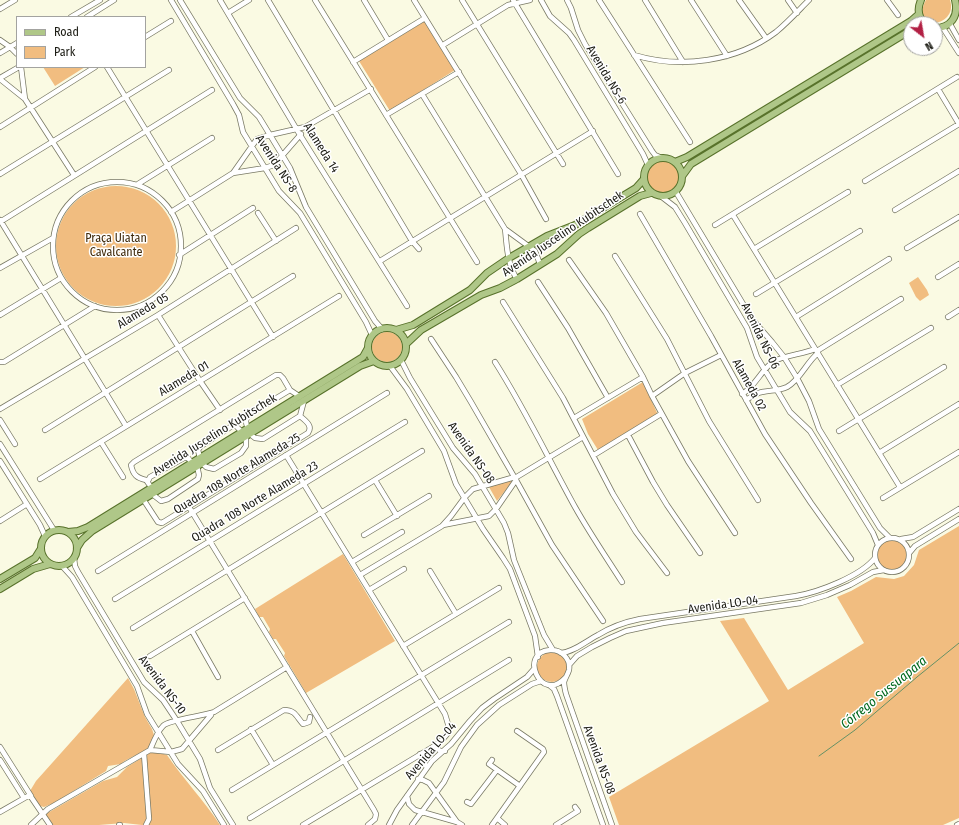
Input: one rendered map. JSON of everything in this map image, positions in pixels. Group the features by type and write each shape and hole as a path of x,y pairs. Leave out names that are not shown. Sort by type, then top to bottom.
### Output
{"main road":[{"path":"675,162 687,157 911,20 919,14 919,5 921,0"},
{"path":"943,28 950,24 954,19 957,12 957,2"},
{"path":"683,174 679,165 669,159 662,158 652,162 648,166 644,174 644,179 645,184 651,193 662,197 670,196 680,187 683,174 691,164 903,35"},
{"name":"Avenida Juscelino Kubitschek","path":"396,330 413,324 470,290 487,273 509,258 547,236 580,222 636,188 644,179"},
{"name":"Avenida Juscelino Kubitschek","path":"406,344 421,330 475,298 517,279 557,254 588,228 640,196 651,193"},
{"path":"389,328 396,330 401,334 406,344 404,355 401,360 390,366 379,364 374,361 368,348 372,335 382,329 389,328"},
{"name":"Avenida Juscelino Kubitschek","path":"68,532 76,532 88,527 152,491 246,432 299,396 363,357 368,348"},
{"name":"Avenida Juscelino Kubitschek","path":"246,432 304,401 360,366 374,361"},
{"name":"Avenida Juscelino Kubitschek","path":"77,548 82,540 92,531 143,499 152,491"},
{"path":"0,579 35,558 40,550 41,542 45,536 54,530 68,532 75,539 77,548 74,558 66,565 62,566 50,564 33,569 0,589"},
{"path":"40,550 43,558 50,564"}],"street":[{"path":"0,9 14,0"},
{"path":"73,16 100,0"},
{"path":"89,16 114,0"},
{"name":"Avenida NS-8","path":"171,0 233,104 239,115 243,132 279,191 300,213 363,317 372,335"},
{"name":"Avenida NS-8","path":"180,0 240,98 259,117 283,156 295,179 306,207 375,321 382,329"},
{"name":"Alameda 14","path":"220,0 300,135 407,306"},
{"path":"228,13 249,0"},
{"path":"268,0 412,241 419,249"},
{"path":"315,0 477,262"},
{"path":"364,0 388,40"},
{"path":"414,0 521,174 546,219"},
{"path":"462,0 564,164"},
{"path":"443,45 508,5 512,1 530,0"},
{"name":"Avenida NS-6","path":"541,0 550,16 569,33 574,40 643,154 648,166"},
{"name":"Avenida NS-6","path":"567,0 585,44 652,151 655,155 662,158"},
{"path":"599,0 690,142"},
{"path":"645,0 683,62"},
{"path":"691,0 727,56"},
{"path":"739,0 766,38"},
{"path":"788,0 797,13"},
{"path":"634,55 648,60 683,62 727,56 756,44 766,38 797,13 809,0"},
{"path":"887,0 898,15"},
{"path":"512,1 618,174"},
{"path":"353,62 425,18"},
{"path":"146,36 171,21"},
{"path":"950,24 959,40"},
{"path":"943,28 959,53"},
{"path":"0,40 16,53"},
{"path":"0,53 16,44"},
{"path":"18,68 0,79 25,99 74,175"},
{"path":"20,68 25,99"},
{"path":"0,127 93,68"},
{"path":"108,68 273,337"},
{"path":"0,174 169,70"},
{"path":"386,115 459,72"},
{"path":"715,225 958,77"},
{"path":"171,212 233,173 257,139 305,127 371,89"},
{"path":"865,181 959,124 938,89"},
{"path":"126,426 0,221 212,90"},
{"path":"422,94 505,229 530,246 535,251 540,264"},
{"path":"233,173 265,168 274,165 283,156 305,127"},
{"path":"380,261 556,152 593,131"},
{"path":"138,184 212,138"},
{"path":"895,210 959,171"},
{"path":"119,182 138,184 162,200 171,212 178,227 180,244 178,262 172,278 161,292 146,302 130,308 112,309 95,306 82,300 70,290 61,278 56,266 53,252 53,238 58,220 68,204 83,192 100,184 119,182"},
{"name":"Avenida NS-06","path":"676,192 752,319 784,357 797,378 809,401 819,429 880,528 890,538"},
{"path":"754,249 848,192"},
{"name":"Avenida NS-06","path":"662,197 675,207 685,222 747,328 756,357 790,412 810,431 873,533 878,545"},
{"path":"179,255 253,208"},
{"path":"258,213 276,240"},
{"name":"Alameda 02","path":"640,214 776,451 811,503 852,559"},
{"path":"733,215 900,488"},
{"path":"907,248 959,217"},
{"name":"Alameda 05","path":"0,409 158,315 230,268 296,228"},
{"path":"505,229 509,258 512,270 517,279"},
{"path":"756,294 860,231"},
{"path":"0,268 53,238"},
{"path":"615,256 667,338 709,421 758,500"},
{"path":"796,317 889,259"},
{"path":"569,260 606,313 697,477 735,533"},
{"path":"938,276 959,264"},
{"path":"45,430 293,276"},
{"path":"0,316 61,278"},
{"path":"538,282 568,328 608,398"},
{"name":"Alameda 01","path":"40,479 339,296"},
{"path":"746,400 756,394 786,388 793,383 817,351 901,299"},
{"path":"503,302 550,376 594,455 610,489 636,532 667,574"},
{"path":"2,362 95,306"},
{"path":"948,317 959,310"},
{"path":"158,315 220,410"},
{"path":"837,385 931,328"},
{"path":"430,339 456,377 515,478 560,560 602,621"},
{"path":"742,394 752,387 773,361 784,357 817,351"},
{"path":"652,396 685,373 721,354"},
{"name":"Avenida NS-08","path":"401,360 410,378 452,448 472,469 496,509 508,533 514,560 544,635 553,650"},
{"path":"495,362 511,386 550,457 575,507 622,582"},
{"name":"Avenida NS-08","path":"390,366 407,389 444,452 456,484 510,569 535,636 538,657 534,669"},
{"path":"839,431 944,366"},
{"path":"148,481 145,479 140,480 136,476 132,467 134,462 276,375 280,375 290,390 299,396"},
{"path":"574,418 642,377"},
{"path":"148,481 150,477 184,458 198,462 206,468 214,469 241,453 246,446 246,418 250,414 290,390"},
{"name":"Quadra 108 Norte Alameda 25","path":"98,571 387,394"},
{"path":"198,462 198,450 201,446 232,426 236,426 256,438 263,439 300,416 304,401"},
{"path":"879,453 959,404"},
{"path":"594,455 661,414"},
{"path":"143,499 158,522 161,524 308,434 310,426 300,416"},
{"path":"0,420 15,444"},
{"name":"Quadra 108 Norte Alameda 23","path":"115,599 405,422"},
{"path":"308,434 312,440"},
{"path":"628,435 663,500 700,553"},
{"path":"360,575 442,526 452,516 465,497 473,489 515,478 583,437"},
{"path":"101,442 123,477"},
{"path":"0,444 54,530"},
{"path":"133,628 422,451"},
{"path":"883,498 958,453"},
{"path":"286,455 421,674 447,720 449,728 446,736 435,747 303,825"},
{"path":"0,461 45,536"},
{"name":"Avenida Juscelino Kubitschek","path":"152,491 161,501 168,499 198,479 198,462"},
{"path":"442,526 489,516 496,509 515,478"},
{"path":"375,480 397,516"},
{"path":"148,481 152,491"},
{"path":"364,535 429,496"},
{"path":"0,521 27,504"},
{"path":"189,507 362,789 376,814 375,819 368,825"},
{"path":"959,509 913,537 900,539 890,538 884,540 878,545 875,552 875,558 878,565 884,570 893,572 902,569 908,562 910,552 915,546 959,519"},
{"path":"352,562 402,532"},
{"path":"900,539 907,544 910,552"},
{"name":"Avenida NS-10","path":"74,558 75,566 78,572 144,682 163,700 200,759 210,788 233,825"},
{"name":"Avenida LO-04","path":"561,653 569,651 598,634 640,619 796,596 818,591 870,564 875,558"},
{"name":"Avenida NS-10","path":"62,566 72,577 137,686 144,708 171,752 183,770 203,791 224,825"},
{"path":"369,590 404,569"},
{"name":"Avenida LO-04","path":"569,664 577,656 592,647 626,631 663,623 801,603 827,596 873,572 884,570"},
{"path":"430,571 456,614"},
{"path":"404,646 498,588"},
{"path":"150,656 245,598"},
{"path":"232,790 509,622"},
{"path":"192,631 218,677"},
{"path":"538,657 546,651 553,650 561,653 569,664"},
{"path":"250,818 509,660"},
{"name":"Avenida NS-08","path":"569,664 568,672 565,678 567,700 612,825"},
{"path":"31,825 48,809 150,750 165,724 214,712 287,667"},
{"path":"534,669 536,675 541,681 549,685 560,683 565,678"},
{"name":"Avenida LO-04","path":"389,825 393,815 432,761 445,751 482,708 494,698 527,677 534,669"},
{"name":"Avenida LO-04","path":"412,825 447,777 461,747 477,725 499,705 532,684 541,681"},
{"name":"Avenida NS-08","path":"549,685 554,689 557,696 603,825"},
{"path":"218,750 284,710 295,713 303,724 309,722 310,717"},
{"path":"150,750 171,752 182,749 214,712"},
{"path":"251,729 273,765"},
{"path":"492,825 544,751 517,730"},
{"path":"0,747 50,825"},
{"path":"435,747 440,752 445,751"},
{"path":"144,754 148,793 149,819 147,825"},
{"path":"419,757 426,764 426,768"},
{"path":"0,760 24,798"},
{"path":"492,760 489,764 520,786"},
{"path":"467,802 471,804 497,770"},
{"path":"418,779 429,783 457,822"},
{"path":"0,812 28,796 31,797"},
{"path":"407,796 410,806 414,810 457,822 462,825"},
{"path":"556,825 578,811 575,807"},
{"path":"497,818 505,825"}],"green space":[{"path":"926,0 950,0 951,9 948,16 943,20 943,16 923,16 922,11"},
{"path":"425,21 455,70 390,111 359,61"},
{"path":"44,68 83,68 55,86"},
{"path":"663,161 672,164 676,168 679,177 676,186 672,190 663,193 654,190 650,186 647,177 650,168 654,164"},
{"name":"Praça Uiatan Cavalcante","path":"116,186 128,187 139,191 149,196 158,204 166,213 171,223 175,234 175,258 171,269 166,279 158,288 149,296 139,301 128,305 116,306 104,305 93,301 83,296 74,288 66,279 61,269 57,258 56,246 57,234 61,223 66,213 74,204 83,196 93,191 104,187"},
{"path":"918,277 929,295 920,301 916,297 909,283"},
{"path":"387,332 393,333 401,341 401,353 393,361 387,362 381,361 373,353 372,347 373,341 381,333"},
{"path":"643,382 658,415 598,450 588,434 582,419"},
{"path":"511,480 512,482 497,501 489,487"},
{"path":"959,526 959,818 943,825 619,825 609,797 769,701 720,621 744,618 788,690 864,643 837,597 876,577 894,579 904,576 914,565 919,550"},
{"path":"892,540 903,544 907,555 903,566 892,570 881,566 877,555 881,544"},
{"path":"343,554 395,641 306,693 284,656 285,653 276,639 273,639 269,632 270,629 263,617 259,617 255,609"},
{"path":"552,652 563,656 567,667 563,678 552,682 541,678 537,667 541,656"},
{"path":"128,678 154,735 151,747 144,752 127,759 121,764 108,766 106,771 54,803 44,807 40,806 30,791 36,781"},
{"path":"153,751 167,755 220,825 142,825 124,823 99,825 51,825 44,815 103,781 117,777 127,767"}],"waterway":[{"name":"Córrego Sussuapara","path":"819,756 855,730 959,643"}]}
